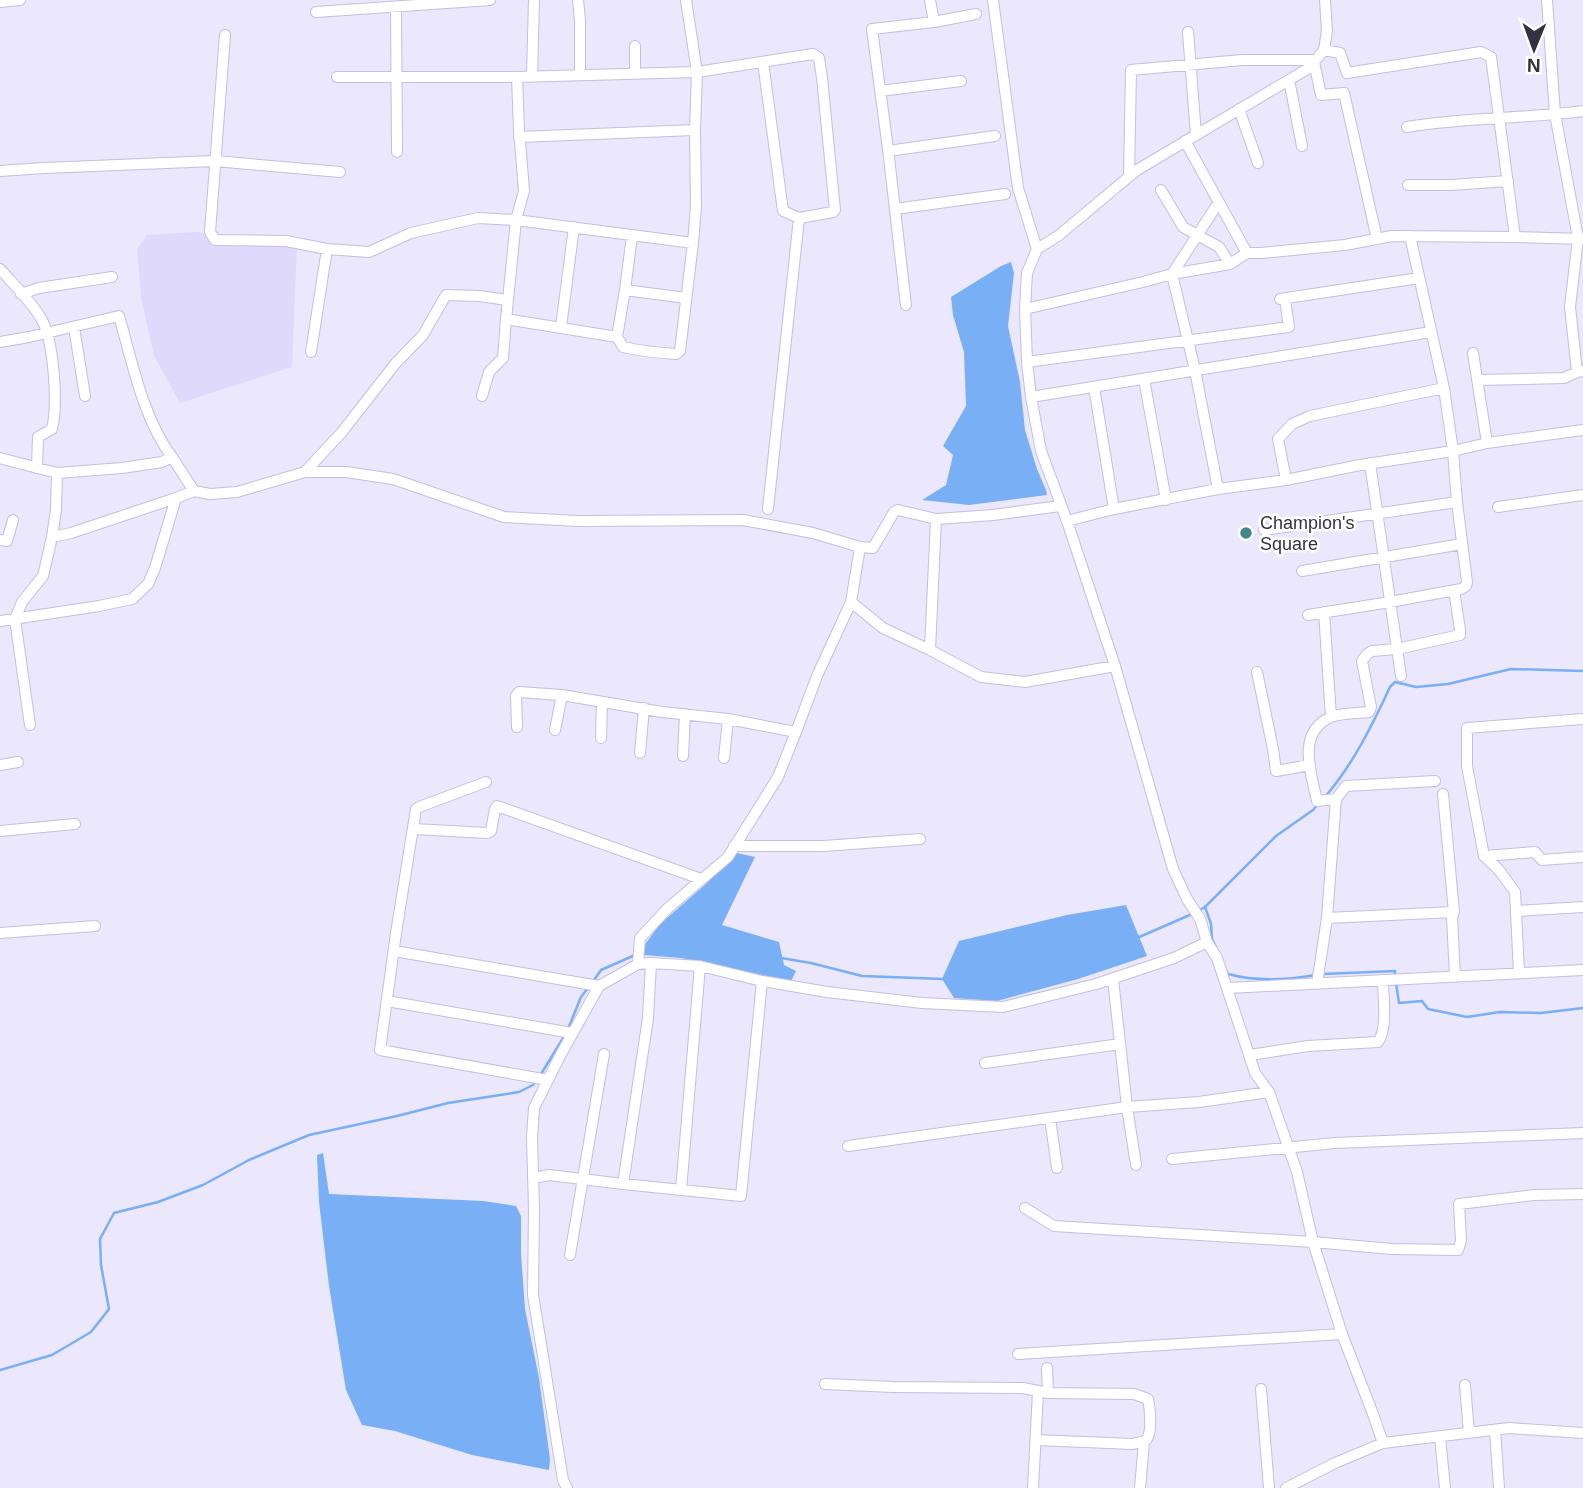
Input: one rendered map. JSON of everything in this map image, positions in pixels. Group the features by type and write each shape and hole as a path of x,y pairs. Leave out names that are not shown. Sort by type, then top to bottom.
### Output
{"street":[{"path":"0,2 20,0"},
{"path":"316,12 490,0"},
{"path":"532,76 534,0"},
{"path":"578,0 580,75"},
{"path":"632,236 617,337 623,347 676,354 681,348 696,206 697,72 686,0"},
{"path":"930,0 934,22"},
{"path":"993,0 1018,188 1037,250"},
{"path":"1325,0 1327,32 1324,50 1309,68 1137,170 1058,236 1037,250 1027,273 1027,362 1041,451 1115,666 1173,869 1217,958 1255,1073 1269,1092 1297,1172 1313,1242 1342,1334 1383,1443"},
{"path":"1478,380 1564,378 1580,371 1570,307 1581,239 1555,114 1547,0"},
{"path":"396,7 397,152"},
{"path":"906,305 872,29 976,14"},
{"path":"1188,32 1196,135"},
{"path":"225,35 209,232 215,240 286,241 327,249 369,252 411,233 478,218 516,220 693,243"},
{"path":"635,46 635,72"},
{"path":"1324,50 1340,52 1347,73 1481,52 1491,57 1515,237"},
{"path":"337,76 517,77 697,72 813,54 819,58 822,78 835,210 833,212 799,218 783,211 763,62"},
{"path":"1129,176 1131,70 1242,60 1314,61"},
{"path":"1314,61 1321,95 1345,93 1377,239"},
{"path":"482,396 489,372 503,358 516,220 524,191 517,77"},
{"path":"1289,80 1302,146"},
{"path":"880,91 961,81"},
{"path":"1239,109 1258,163"},
{"path":"1407,127 1465,119 1583,111"},
{"path":"520,137 695,131"},
{"path":"888,151 995,136"},
{"path":"1185,141 1247,253"},
{"path":"0,171 215,161 340,172"},
{"path":"1408,185 1508,181"},
{"path":"1161,190 1183,227 1185,254"},
{"path":"895,209 1005,194"},
{"path":"1218,489 1195,370 1172,274 1219,202"},
{"path":"768,509 799,218"},
{"path":"561,327 575,227"},
{"path":"1183,227 1219,247 1230,264"},
{"path":"1025,309 1172,274 1230,264 1247,253 1345,245 1392,236 1581,239"},
{"path":"1308,615 1466,586 1444,388 1410,236"},
{"path":"311,352 327,249"},
{"path":"0,269 41,319 47,333 55,385 55,417 52,429 38,437 37,468"},
{"path":"22,294 39,288 112,277"},
{"path":"1027,362 1289,327 1281,299 1419,278"},
{"path":"625,290 686,298"},
{"path":"305,472 342,432 395,364 423,335 446,295 508,300"},
{"path":"0,342 119,316 143,399 158,435 194,491"},
{"path":"506,319 617,337"},
{"path":"75,327 85,396"},
{"path":"1031,397 1431,332"},
{"path":"1473,353 1488,443"},
{"path":"1144,379 1166,500"},
{"path":"1094,387 1114,509"},
{"path":"1286,480 1278,439 1292,424 1310,416 1444,388"},
{"path":"1067,521 1218,489 1286,480 1488,443 1583,430"},
{"path":"0,458 57,473 136,466 162,462 172,457"},
{"path":"1370,463 1401,676"},
{"path":"52,537 194,491 210,494 237,492 305,472 346,472 393,480 504,517 578,521 743,520 873,548 894,512 905,511 936,519 1060,506"},
{"path":"30,725 15,619 22,602 43,576 56,510 57,473"},
{"path":"1497,508 1583,495"},
{"path":"0,621 132,599 148,584 152,576 176,498"},
{"path":"1264,530 1457,502"},
{"path":"930,650 936,519"},
{"path":"0,540 7,541 13,520"},
{"path":"1302,571 1462,544"},
{"path":"638,957 640,938 668,908 728,856 778,777 817,676 851,602 860,547"},
{"path":"1334,799 1317,801 1308,752 1315,729 1331,717 1369,712 1371,707 1362,661 1367,654 1460,635 1454,590"},
{"path":"851,602 883,628 981,677 1025,682 1115,666"},
{"path":"1324,612 1331,717"},
{"path":"1257,672 1276,771 1310,765"},
{"path":"517,727 517,693 527,692 728,719 796,732"},
{"path":"555,730 562,695"},
{"path":"601,738 602,702"},
{"path":"640,753 645,708"},
{"path":"683,756 685,714"},
{"path":"724,758 728,719"},
{"path":"1519,973 1515,892 1499,870 1484,856 1467,766 1467,728 1583,719"},
{"path":"0,765 18,762"},
{"path":"1317,984 1327,918 1334,799 1346,786 1435,781"},
{"path":"486,782 416,810 380,1050 541,1079"},
{"path":"1443,794 1454,912 1455,977"},
{"path":"414,829 487,833 491,831 495,809 500,807 701,879"},
{"path":"0,831 75,824"},
{"path":"734,846 824,846 920,839"},
{"path":"1484,856 1535,852 1542,860 1583,857"},
{"path":"1516,911 1583,907"},
{"path":"1327,918 1454,912"},
{"path":"0,933 95,926"},
{"path":"638,957 651,963 700,966 762,981 827,992 922,1003 1003,1007 1113,979 1174,958 1207,942"},
{"path":"394,951 593,985"},
{"path":"567,1488 563,1480 533,1295 534,1108 541,1079 593,985 638,957"},
{"path":"622,1184 648,1018 651,963"},
{"path":"681,1190 700,966"},
{"path":"1228,988 1583,970"},
{"path":"1113,979 1136,1165"},
{"path":"1250,1055 1308,1046 1378,1042 1384,1030 1383,980"},
{"path":"533,1178 550,1175 741,1196 762,981"},
{"path":"387,1001 568,1033"},
{"path":"985,1062 1120,1044"},
{"path":"570,1255 604,1054"},
{"path":"848,1146 1127,1107 1199,1102 1269,1092"},
{"path":"1050,1118 1057,1168"},
{"path":"1172,1159 1335,1143 1583,1133"},
{"path":"1025,1208 1054,1226 1392,1249 1458,1250 1461,1241 1459,1204 1534,1195 1583,1194"},
{"path":"1018,1354 1342,1334"},
{"path":"1033,1488 1037,1440 1035,1433 1047,1368"},
{"path":"825,1384 1023,1388 1043,1393 1134,1394 1148,1399 1148,1438 1144,1442 1133,1444 1037,1440"},
{"path":"1465,1385 1469,1433"},
{"path":"1261,1389 1269,1488"},
{"path":"1286,1488 1383,1443 1509,1428 1583,1433"},
{"path":"1496,1430 1499,1488"},
{"path":"1440,1437 1445,1488"},
{"path":"1140,1488 1144,1442"}],"shaded area":[{"path":"197,232 297,246 292,367 180,403 154,356 141,297 137,249 147,235"}],"water":[{"path":"1011,262 1014,273 1008,326 1020,382 1025,430 1047,495 969,505 922,500 946,485 953,455 943,446 966,406 964,352 953,315 951,297"},
{"path":"737,853 755,857 722,925 779,942 784,965 796,971 791,981 681,958 644,955 643,947 660,924"},
{"path":"1126,905 1147,956 1078,979 997,1001 954,998 942,979 959,941 1067,915"},
{"path":"323,1153 329,1194 483,1201 516,1206 521,1216 525,1309 539,1378 550,1459 549,1470 472,1455 395,1431 362,1425 346,1390 329,1286 319,1202 317,1155"}],"waterway":[{"path":"1325,797 1353,758 1395,682 1416,687 1448,684 1511,669 1583,671"},
{"path":"1198,911 1276,836 1318,804"},
{"path":"1205,907 1216,947"},
{"path":"1137,938 1192,914"},
{"path":"592,983 601,970 635,955"},
{"path":"781,958 862,976 943,979"},
{"path":"1323,974 1395,971 1395,976"},
{"path":"1227,972 1239,977 1261,979 1316,975"},
{"path":"1396,983 1399,1003 1422,1001 1428,1009 1467,1017 1500,1012 1541,1013 1583,1008"},
{"path":"568,1029 581,997 588,988"},
{"path":"541,1074 565,1035"},
{"path":"0,1370 52,1355 91,1332 109,1309 101,1265 100,1239 114,1213 158,1202 203,1185 249,1160 309,1135 448,1103 519,1092 535,1082"}],"place":[{"name":"Champion's Square","path":"1246,533"}]}
